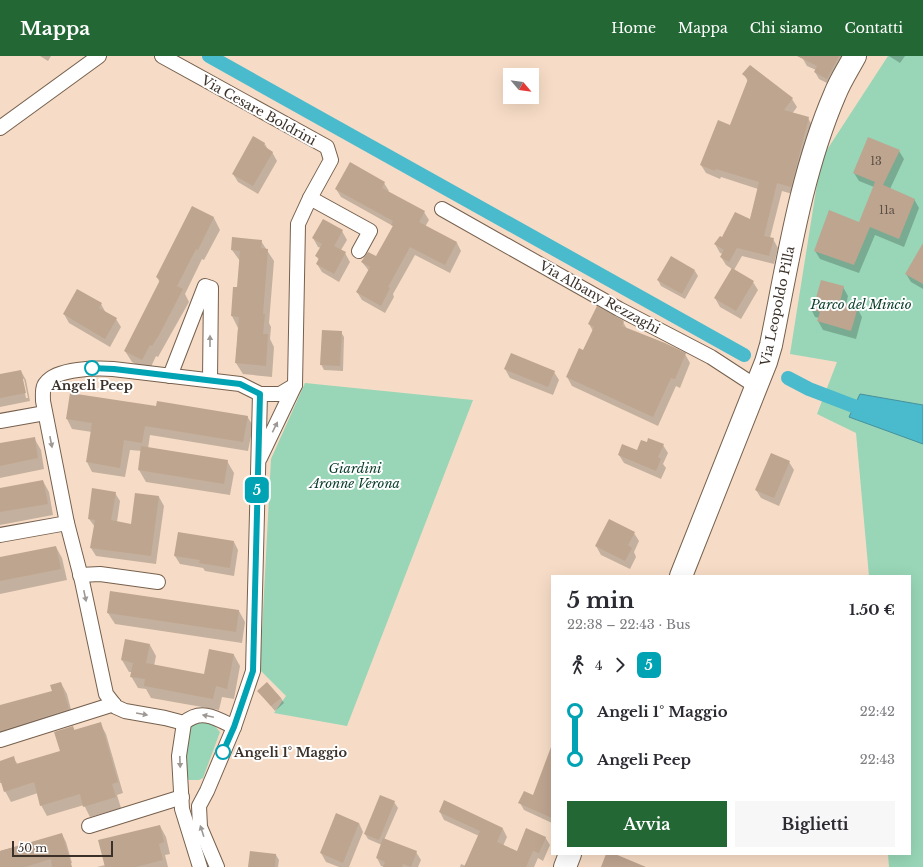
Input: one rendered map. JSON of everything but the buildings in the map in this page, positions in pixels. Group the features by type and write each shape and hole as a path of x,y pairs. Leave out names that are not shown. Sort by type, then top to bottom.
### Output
{"main road":[{"name":"Via Leopoldo Pilla","path":"681,575 759,383 771,345 795,226 814,152 835,93 855,56"},
{"path":"565,867 570,855"}],"street":[{"path":"0,128 100,56"},
{"name":"Via Cesare Boldrini","path":"162,56 327,147 331,160 310,198 298,224 295,385"},
{"path":"310,198 370,231 359,251"},
{"name":"Via Albany Rezzaghi","path":"442,209 619,309 759,383"},
{"path":"170,376 205,286 210,288 210,380"},
{"path":"184,723 166,718 125,711 116,707 106,694 67,523 45,413 43,391 46,383 51,378 75,370 92,368 240,384 260,394 280,394 295,385"},
{"path":"258,462 295,385"},
{"path":"217,867 200,827 199,806 207,791 234,727 253,671 260,394"},
{"path":"0,421 45,413"},
{"path":"0,535 67,523"},
{"path":"80,576 100,574 158,582"},
{"path":"0,740 114,704"},
{"path":"200,867 182,809 179,756 184,723 190,717 201,715 217,718 234,727"},
{"path":"89,826 182,797"}],"green space":[{"name":"Parco del Mincio","path":"888,56 923,56 923,867 889,867 888,855 911,855 911,575 869,575 856,433 817,414 837,362 790,354 821,159"},
{"name":"Giardini Aronne Verona","path":"305,383 473,400 347,726 274,713 286,696 260,670 271,459"},
{"path":"196,722 212,723 220,732 203,778 199,780 189,780 186,777 185,737 187,729"}],"water":[{"path":"860,394 923,405 923,444 849,417"}],"waterway":[{"path":"209,56 744,355"},
{"path":"788,378 809,389 864,410 872,411"}],"bus line":[{"name":"5","path":"92,368 114,369 240,384 260,394 253,671 234,727 223,752"}],"place":[{"name":"Angeli Peep","path":"92,368"},
{"name":"Angeli 1° Maggio","path":"223,752"}]}
